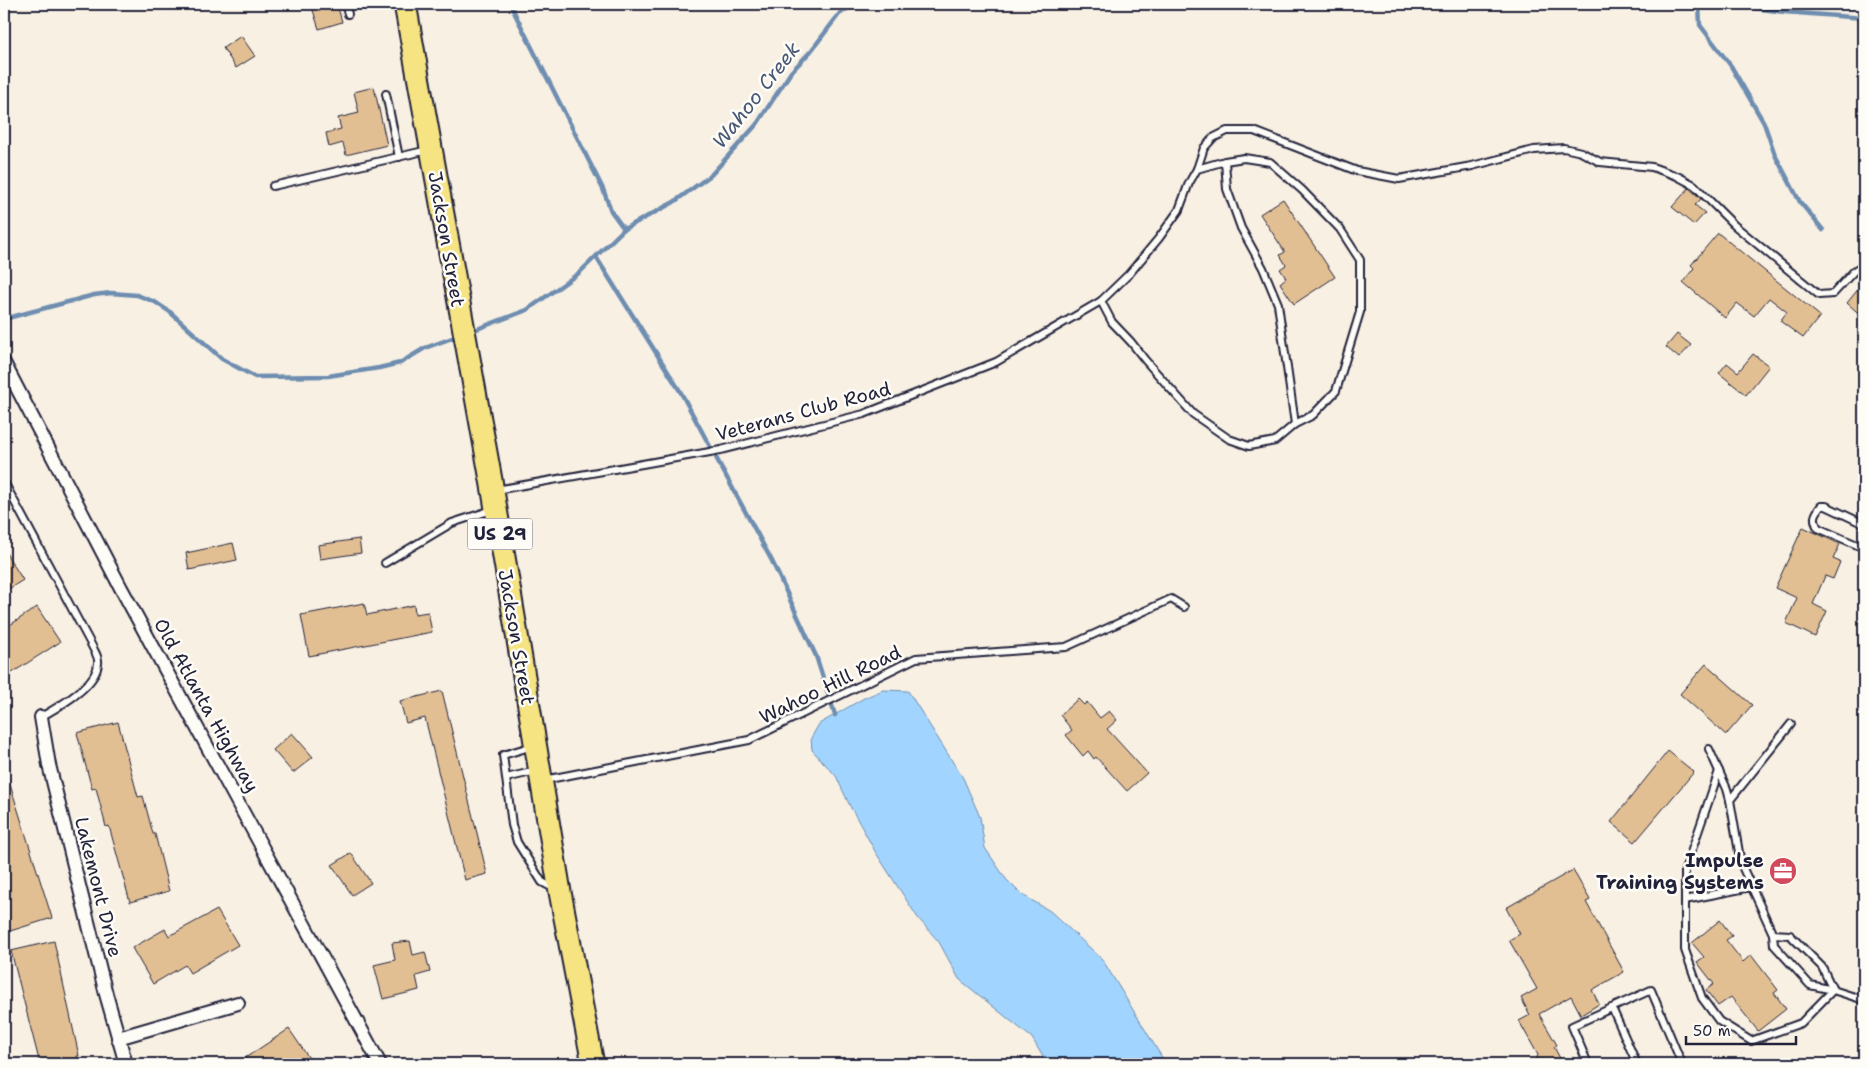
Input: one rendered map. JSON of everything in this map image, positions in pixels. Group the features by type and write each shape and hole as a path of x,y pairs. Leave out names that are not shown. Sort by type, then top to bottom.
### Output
{"main road":[{"name":"Jackson Street","path":"405,4 494,500 560,892 593,1064"}],"street":[{"name":"Old Atlanta Highway","path":"4,363 121,588 380,1064"},
{"name":"Lakemont Drive","path":"41,717 49,765 126,1064"},
{"path":"118,1038 238,1003"}],"lane":[{"path":"345,4 348,14"},
{"path":"386,94 399,157"},
{"name":"Veterans Club Road","path":"385,563 452,522 494,500 721,450 864,414 996,362 1101,301 1129,274 1179,210 1204,148 1213,138 1227,131 1254,132 1357,171 1400,179 1472,166 1534,150 1564,148 1581,152 1600,162 1652,167 1677,176 1694,185 1734,225 1819,295 1833,294 1854,271 1864,264"},
{"path":"273,186 431,150"},
{"path":"1101,301 1112,322 1132,342 1145,360 1193,414 1229,439 1249,446 1275,441 1295,424 1313,416 1336,391 1360,312 1360,260 1340,229 1302,190 1270,162 1244,158 1197,169"},
{"path":"1225,161 1227,189 1241,228 1263,268 1278,304 1295,424"},
{"path":"4,482 99,662 96,670 77,695 41,717"},
{"path":"1864,524 1826,506 1821,506 1815,514 1814,522 1818,528 1864,548"},
{"name":"Wahoo Hill Road","path":"540,776 749,740 916,658 1066,647 1171,599 1184,607"},
{"path":"1730,800 1791,724"},
{"path":"536,746 503,755 512,826 517,842 542,882 560,892"},
{"path":"1709,749 1730,800 1741,864 1774,934 1774,945 1810,985 1834,990 1864,1000"},
{"path":"1719,771 1685,870 1685,950 1702,998 1719,1021 1751,1041 1802,1023 1834,990"},
{"path":"506,778 540,776"},
{"path":"1685,900 1752,887"},
{"path":"1774,934 1790,935 1822,967 1834,990"},
{"path":"1588,1064 1572,1026 1651,990 1682,1064"},
{"path":"1612,1008 1637,1064"}],"water":[{"path":"883,690 908,691 963,778 980,817 985,848 1006,879 1021,894 1050,911 1102,959 1166,1064 1047,1064 1032,1038 959,979 939,942 918,918 876,853 836,776 812,750 811,738 819,724 864,698"}],"building":[{"path":"311,4 337,4 342,22 319,29"},
{"path":"241,36 255,56 236,68 223,48"},
{"path":"374,87 387,145 346,155 343,143 329,147 326,133 341,129 338,118 359,113 354,92"},
{"path":"1689,188 1701,199 1695,205 1705,213 1694,225 1672,207"},
{"path":"1283,199 1335,277 1294,304 1280,283 1286,278 1280,269 1286,265 1280,255 1285,252 1260,214"},
{"path":"1718,233 1820,316 1803,338 1780,321 1787,312 1769,298 1754,316 1737,303 1725,318 1683,282 1694,268 1691,265"},
{"path":"1864,282 1864,318 1847,303"},
{"path":"1677,334 1691,345 1679,358 1666,347"},
{"path":"1753,354 1769,366 1746,395 1719,373 1727,363 1738,372"},
{"path":"1803,527 1840,544 1833,559 1840,562 1833,579 1825,576 1813,604 1827,611 1815,637 1786,623 1797,598 1775,588"},
{"path":"359,539 361,553 320,559 318,545"},
{"path":"233,543 237,560 189,570 186,553"},
{"path":"4,550 23,580 4,592"},
{"path":"364,603 367,615 414,605 415,614 428,612 432,632 309,656 301,615"},
{"path":"37,607 60,642 4,678 4,629"},
{"path":"1706,664 1752,705 1726,735 1680,694"},
{"path":"442,691 487,874 465,880 425,718 406,723 400,701"},
{"path":"1078,699 1084,705 1087,702 1100,718 1109,711 1117,720 1107,729 1147,773 1127,791 1096,757 1094,759 1088,751 1083,756 1066,735 1072,730 1060,715"},
{"path":"118,722 138,797 143,796 153,834 155,834 169,891 130,902 109,826 106,827 96,788 92,789 77,733"},
{"path":"292,733 313,757 293,773 273,750"},
{"path":"1668,751 1694,772 1635,842 1611,822"},
{"path":"6,772 52,918 7,932 4,920 4,773"},
{"path":"351,853 371,883 352,895 332,865"},
{"path":"1573,870 1590,900 1586,902 1624,972 1592,990 1599,1004 1581,1015 1571,996 1539,1014 1557,1045 1554,1047 1563,1064 1534,1064 1538,1055 1519,1021 1530,1015 1521,998 1537,989 1509,940 1520,934 1506,908"},
{"path":"217,910 238,945 190,973 185,965 153,984 132,948 165,929 169,936"},
{"path":"1720,920 1732,936 1726,940 1743,962 1751,955 1778,990 1774,993 1786,1009 1758,1031 1731,997 1718,1006 1706,990 1714,984 1697,962 1704,957 1692,943"},
{"path":"54,941 79,1056 77,1056 78,1064 40,1064 11,951"},
{"path":"410,941 413,955 425,952 430,972 416,976 419,990 383,999 374,965 395,960 392,943"},
{"path":"289,1029 313,1064 236,1064"}],"waterway":[{"path":"510,4 603,189 611,211 624,229"},
{"name":"Wahoo Creek","path":"477,329 527,310 579,273 624,229 674,202 711,175 757,124 791,72 811,51 840,13 855,4"},
{"path":"1699,4 1700,25 1731,66 1764,123 1775,155 1800,202 1823,230"},
{"path":"1724,4 1784,12 1864,18"},
{"path":"596,257 680,391 772,561 816,656 835,715"},
{"name":"Wahoo Creek","path":"4,319 94,295 111,293 137,295 155,302 170,312 222,359 255,377 328,376 379,368 400,363 425,348 452,338"}],"place":[{"name":"Impulse Training Systems","path":"1783,871"}]}
